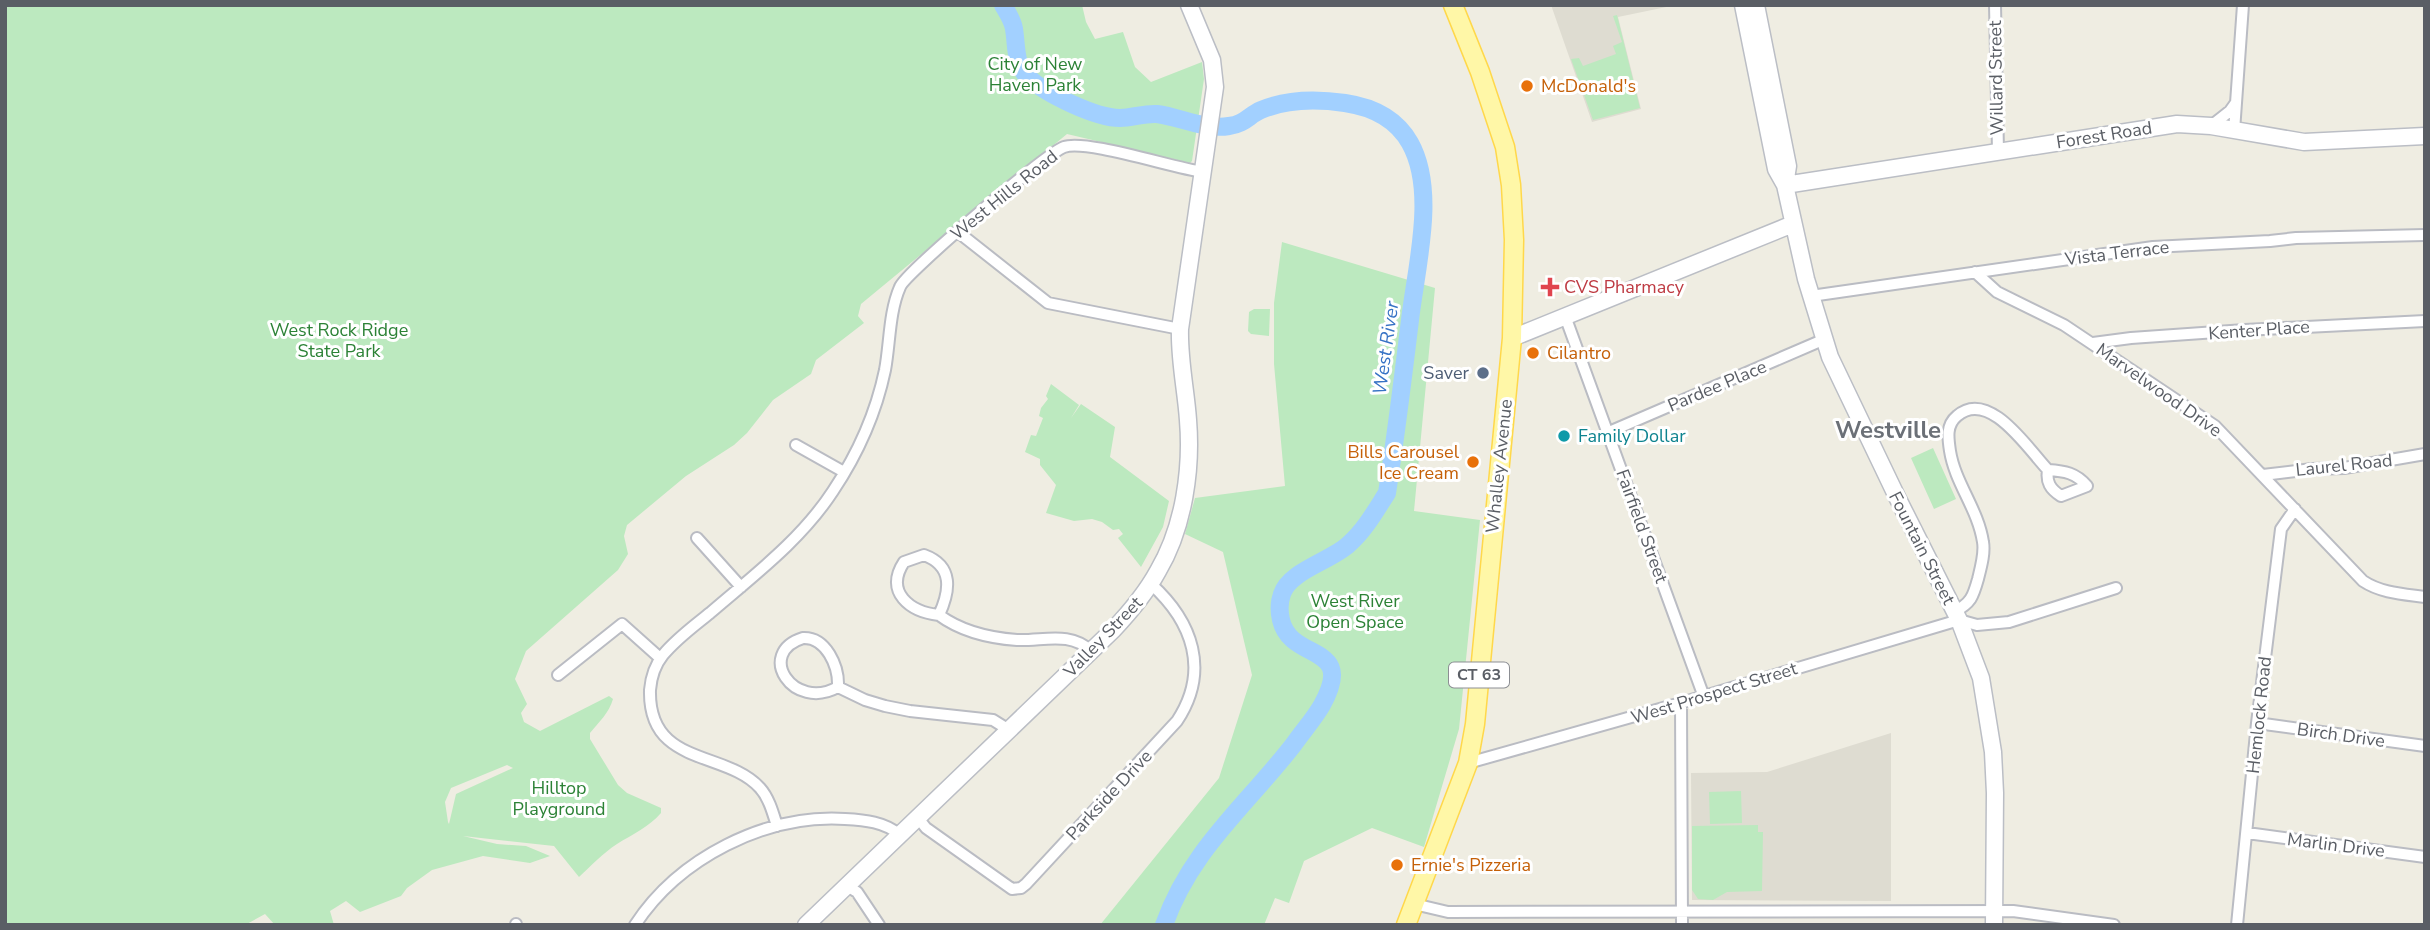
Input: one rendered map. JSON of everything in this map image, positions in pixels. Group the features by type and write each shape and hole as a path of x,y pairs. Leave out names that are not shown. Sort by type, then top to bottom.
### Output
{"main road":[{"name":"Valley Street","path":"807,925 1128,614 1151,584 1163,562 1178,520 1189,460 1180,329 1214,101 1215,74 1212,60 1189,5"},
{"name":"Whalley Avenue","path":"1406,925 1468,763 1475,724 1512,338 1514,240 1509,172 1500,129 1453,5"},
{"name":"Fountain Street","path":"1743,5 1788,166 1785,185 1793,224 1825,340 1840,380 1956,616 1983,687 1993,752 1994,918"},
{"name":"Fountain Street","path":"1756,5 1765,79"},
{"name":"Forest Road","path":"1785,185 2188,123 2304,142 2425,136"},
{"path":"1512,338 1793,224"}],"street":[{"name":"Willard Street","path":"1995,5 1998,151"},
{"path":"2234,131 2243,5"},
{"path":"2211,126 2235,104"},
{"name":"West Hills Road","path":"845,471 868,426 877,398 901,284 1044,160 1064,147 1079,145 1203,172"},
{"path":"958,232 1048,303 1180,329"},
{"name":"Vista Terrace","path":"1811,296 2153,247 2270,242 2286,238 2425,235"},
{"name":"Marvelwood Drive","path":"1975,272 1997,292 2064,325 2214,426 2363,581 2384,591 2425,597"},
{"name":"Fairfield Street","path":"1565,316 1704,696"},
{"name":"Kenter Place","path":"2093,343 2245,330 2425,321"},
{"name":"Pardee Place","path":"1609,432 1825,340"},
{"path":"2048,470 2004,421 1985,409 1973,408 1962,412 1953,420 1947,432 1950,454 1974,512 1983,544 1975,590 1968,604 1956,616 1977,625 2009,622 2116,588"},
{"path":"777,826 766,796 754,781 678,747 660,728 651,703 650,690 660,658 792,542 824,503 845,471 796,445"},
{"name":"Laurel Road","path":"2263,475 2344,468 2425,454"},
{"name":"Hemlock Road","path":"2237,925 2257,723 2281,529 2295,509"},
{"path":"697,538 741,587"},
{"path":"939,615 948,592 942,566 924,555 904,562 895,580 901,597 914,608 939,615 974,634 1016,640 1072,639 1081,642 1091,651"},
{"name":"Parkside Drive","path":"918,818 926,828 1012,889 1026,884 1177,721 1188,701 1195,676 1194,650 1177,615 1151,584"},
{"name":"West Prospect Street","path":"1468,763 1681,704 1956,616"},
{"path":"558,675 622,624 660,658"},
{"path":"838,687 835,668 823,646 816,640 803,638 788,646 783,653 781,666 785,678 790,685 798,689 822,693 838,687 885,706 993,720 1009,730"},
{"path":"1681,704 1682,925"},
{"name":"Birch Drive","path":"2257,723 2425,746"},
{"path":"635,925 645,909 691,867 723,848 777,826 829,818 881,824 900,835"},
{"name":"Marlin Drive","path":"2247,833 2425,857"},
{"path":"847,886 857,892 879,925"},
{"path":"1415,904 1448,912 1682,912 1831,917 1994,918 2013,911 2114,925"},
{"path":"1530,912 1530,925"}],"shaded area":[{"path":"1551,5 1676,5 1618,17 1641,109 1592,122"},
{"path":"1891,733 1891,901 1692,900 1691,773 1767,772"}],"green space":[{"name":"West Rock Ridge State Park","path":"5,5 1082,5 1086,22 1095,39 1123,32 1135,67 1151,82 1202,62 1204,79 1190,163 1067,134 861,304 858,316 864,323 816,360 811,374 773,400 734,445 686,476 627,525 624,536 628,554 618,570 526,651 515,679 527,704 521,713 524,722 540,731 609,696 613,699 611,704 590,733 590,739 618,785 627,793 661,808 661,813 651,822 602,855 579,877 554,846 463,836 497,844 526,846 550,856 530,863 483,856 432,870 407,888 401,896 360,912 346,901 330,911 334,925 275,925 265,914 245,925 5,925","holes":["507,765 513,768 456,794 449,824 445,802 451,788"]},
{"path":"1617,15 1640,108 1593,120 1571,59 1579,58 1583,66 1616,54 1613,46 1622,42 1613,16"},
{"name":"West River Open Space","path":"1282,242 1435,288 1414,511 1480,520 1459,729 1424,847 1372,828 1304,861 1289,903 1275,898 1264,925 1100,925 1219,778 1252,675 1223,552 1185,534 1195,498 1285,486 1274,364 1274,303"},
{"path":"1254,309 1270,309 1269,336 1251,334 1248,331 1249,312"},
{"path":"1051,384 1079,405 1071,418 1081,404 1115,427 1110,457 1169,501 1163,527 1141,567 1118,538 1123,534 1119,529 1113,530 1092,519 1074,521 1046,513 1056,485 1040,465 1040,459 1025,452 1031,435 1036,436 1043,418 1039,416 1048,399 1046,396"},
{"path":"1933,448 1956,499 1934,509 1911,458"},
{"path":"1741,791 1742,823 1710,824 1709,792"},
{"path":"1758,825 1758,832 1763,832 1762,891 1727,892 1713,900 1698,899 1692,890 1692,826"}],"waterway":[{"name":"West River","path":"1003,5 1013,26 1017,55 1024,73 1047,91 1072,104 1110,117 1157,114 1220,127 1239,123 1271,106 1292,102 1324,101 1355,105 1382,115 1398,127 1410,143 1418,162 1422,183 1420,253 1387,493 1355,538 1341,550 1293,579 1286,586 1280,600 1281,620 1287,633 1297,643 1327,662 1332,671 1331,685 1319,710 1294,744 1204,851 1175,898 1164,925"}],"place":[{"name":"McDonald's","path":"1527,86"},
{"name":"CVS Pharmacy","path":"1550,287"},
{"name":"Cilantro","path":"1533,353"},
{"name":"Saver","path":"1483,373"},
{"name":"Family Dollar","path":"1564,436"},
{"name":"Bills Carousel Ice Cream","path":"1473,462"},
{"name":"Ernie's Pizzeria","path":"1397,865"}],"district":[{"name":"Westville","path":"1888,430"}],"park label":[{"name":"City of New Haven Park","path":"1035,74"},
{"name":"Hilltop Playground","path":"559,798"}]}
